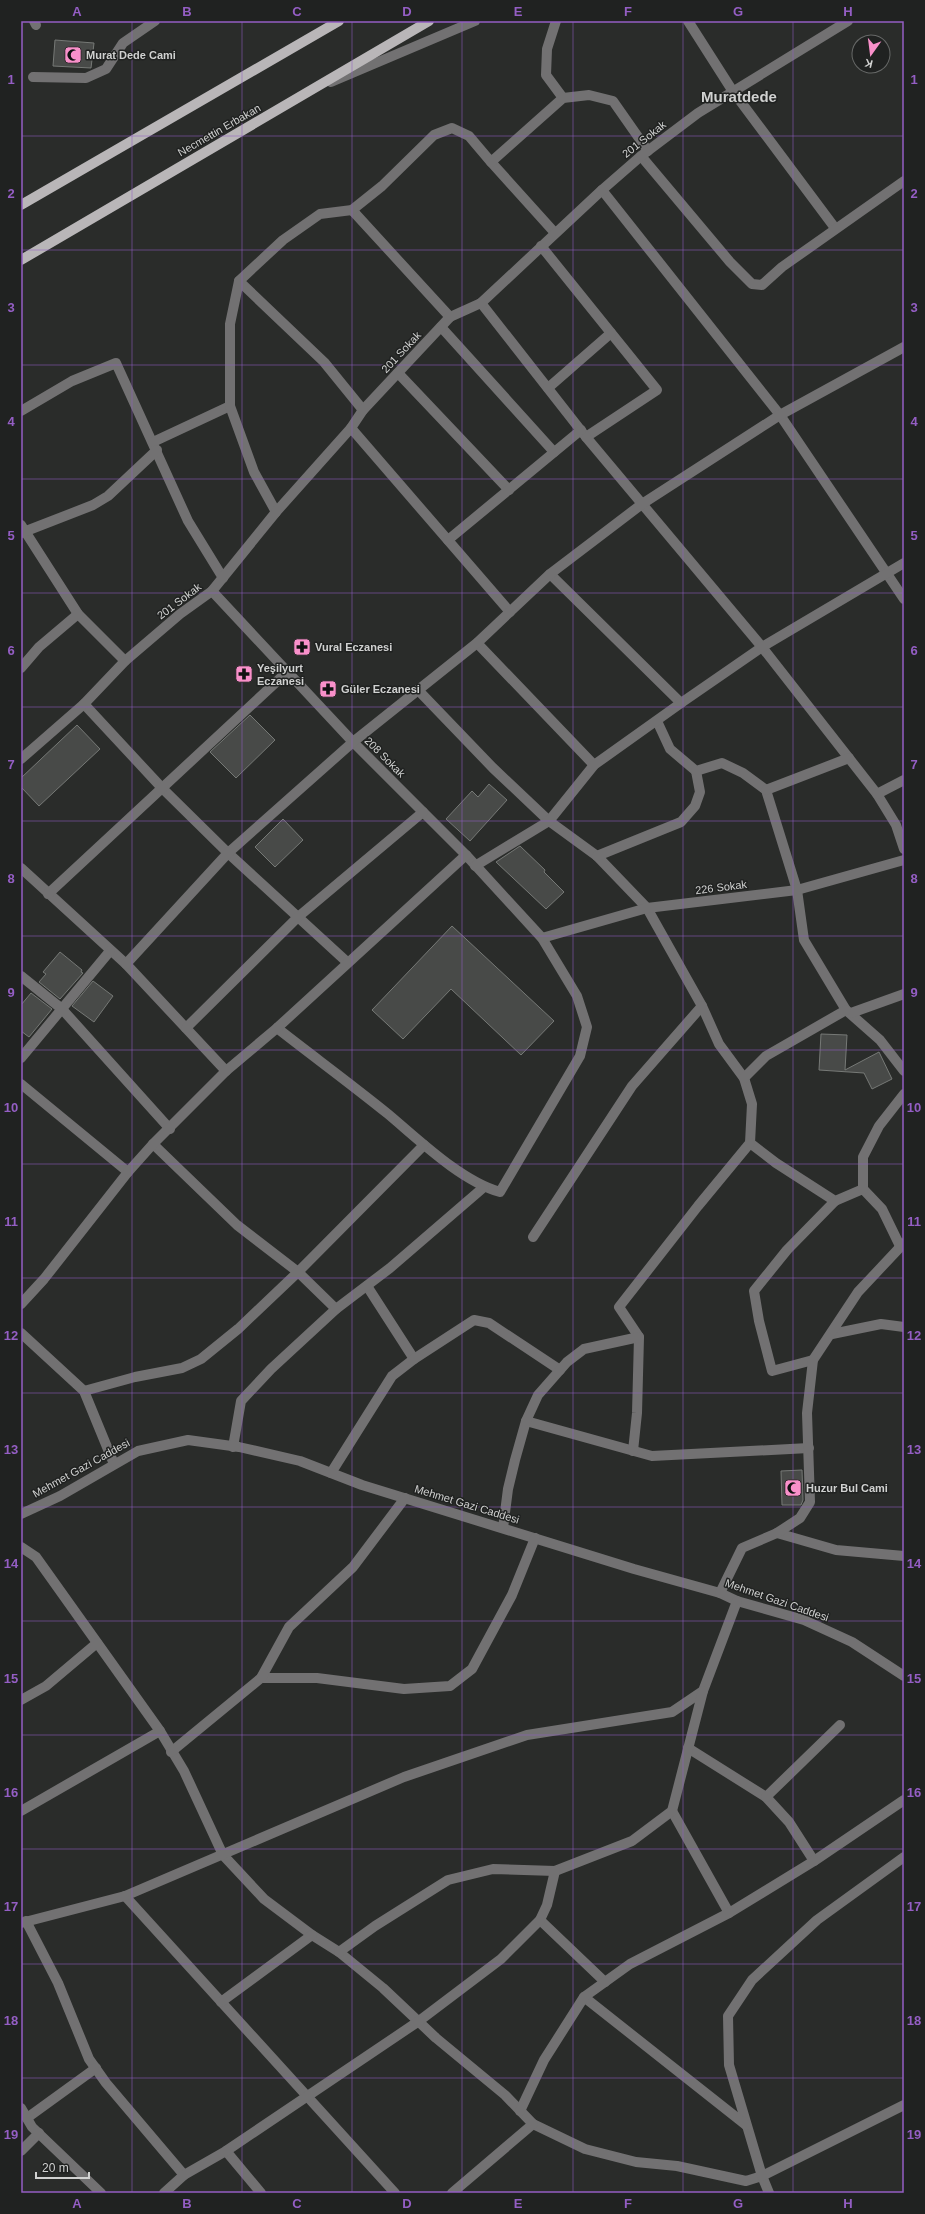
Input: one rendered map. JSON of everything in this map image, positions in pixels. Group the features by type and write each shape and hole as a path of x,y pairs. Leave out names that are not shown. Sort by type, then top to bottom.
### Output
{"main road":[{"path":"21,206 340,21"},
{"name":"Necmettin Erbakan","path":"21,260 429,21"}],"street":[{"path":"33,77 86,78 106,69 123,43 155,21"},
{"path":"307,93 475,21"},
{"path":"556,21 547,49 546,75 563,98"},
{"path":"688,21 732,90 835,228"},
{"name":"201 Sokak","path":"21,759 84,704 125,661 180,614 212,591 276,512 351,428 363,410 450,317 481,303 602,190 644,154 698,113 732,90 848,21"},
{"path":"491,162 563,98 588,95 613,101 644,154 730,262 752,284 762,285 782,267 835,228 904,181"},
{"path":"276,512 254,472 230,406 230,324 239,281 283,240 320,214 352,210 382,186 434,135 452,128 470,136 555,234"},
{"path":"602,190 780,415 904,599"},
{"path":"352,210 450,317"},
{"path":"448,540 554,452 657,390 541,246"},
{"path":"239,281 324,362 363,410"},
{"path":"481,303 584,433 762,647 878,794 896,825 904,849"},
{"path":"440,327 554,452"},
{"path":"548,388 611,333"},
{"path":"126,964 228,853 353,742 477,643 550,574 642,504 780,415 904,347"},
{"path":"21,411 72,382 116,364 155,446 188,521 223,578"},
{"path":"398,373 509,490"},
{"path":"125,661 78,614 22,529 93,505 108,496 155,446 230,406"},
{"path":"351,428 510,612"},
{"path":"475,866 549,821 594,765 681,703 762,647 904,564"},
{"path":"550,574 681,703"},
{"name":"208 Sokak","path":"212,591 353,742 466,855 542,938 577,996 587,1027 580,1056 500,1192 484,1187"},
{"path":"21,668 39,647 78,614"},
{"path":"477,643 594,765"},
{"path":"48,894 287,672"},
{"path":"418,690 494,768 549,821 596,856 647,908 702,1006 719,1044 744,1078 752,1104 750,1143 698,1206 619,1307 639,1337 637,1413 633,1451"},
{"path":"84,704 162,788 228,853 347,962"},
{"path":"596,856 681,822 695,806 700,792 696,771 670,749 657,721"},
{"path":"766,790 849,758"},
{"path":"696,771 722,762 766,790 797,890 804,940 848,1011 880,1040 904,1071"},
{"path":"878,794 904,780"},
{"path":"186,1028 298,917 423,812"},
{"path":"21,1304 44,1279 128,1172 153,1144 170,1129 226,1071 276,1028 466,855"},
{"name":"226 Sokak","path":"542,938 647,908 797,890 904,860"},
{"path":"21,868 110,951 126,964 226,1071"},
{"path":"21,1058 110,951"},
{"path":"21,976 62,1009 170,1129"},
{"path":"744,1078 766,1056 848,1011 904,994"},
{"path":"533,1237 632,1086 702,1006"},
{"path":"233,1447 241,1401 271,1369 336,1309 367,1286 484,1187 424,1145 387,1114 276,1028"},
{"path":"22,1086 128,1172"},
{"path":"720,1593 742,1548 778,1533 800,1518 810,1502 808,1413 813,1360 832,1334 858,1292 902,1244 882,1209 863,1189 863,1158 879,1126 904,1094"},
{"path":"750,1143 776,1163 835,1201"},
{"path":"153,1144 237,1225 298,1272 336,1309"},
{"path":"84,1391 135,1377 182,1368 201,1359 238,1329 298,1272 424,1145"},
{"path":"813,1360 772,1370 759,1321 754,1291 787,1250 835,1201 863,1189"},
{"path":"367,1286 414,1359"},
{"path":"332,1473 392,1376 414,1359 474,1320 489,1324 560,1370"},
{"path":"832,1334 881,1324 904,1327"},
{"path":"21,1333 84,1391 114,1464"},
{"path":"503,1528 508,1489 526,1421 538,1395 560,1370 584,1349 639,1337"},
{"path":"526,1421 652,1456 809,1448"},
{"name":"Mehmet Gazi Caddesi","path":"21,1514 60,1496 138,1451 188,1440 233,1447 300,1461 405,1498 634,1569 720,1593 737,1601 804,1620 852,1642 904,1676"},
{"path":"171,1752 261,1678 289,1627 353,1567 405,1498"},
{"path":"778,1533 836,1550 904,1556"},
{"path":"261,1678 317,1678 404,1689 450,1686 472,1669 512,1595 535,1538"},
{"path":"22,1548 36,1557 160,1731 171,1752 184,1771 223,1855 264,1899 312,1935 339,1952 419,2020 436,2038 505,2095 533,2124 585,2149 636,2162 677,2166 746,2181 762,2176 904,2105"},
{"path":"339,1952 375,1926 448,1880 493,1869 555,1871 632,1841 672,1811 703,1691 737,1601"},
{"path":"21,1700 46,1686 97,1643"},
{"path":"184,2175 89,2059 58,1983 24,1922 125,1896 404,1776 527,1735 672,1712 703,1691"},
{"path":"766,1797 840,1725"},
{"path":"21,1811 160,1731"},
{"path":"688,1748 766,1797 789,1822 814,1861"},
{"path":"520,2111 544,2060 584,1997 630,1964 729,1913 814,1861 904,1800"},
{"path":"672,1811 729,1913"},
{"path":"769,2193 746,2125 729,2065 728,2016 752,1980 817,1920 904,1857"},
{"path":"164,2193 184,2175 226,2151 419,2020 501,1959 540,1920 547,1905 555,1871"},
{"path":"125,1896 305,2096 395,2193"},
{"path":"540,1920 605,1982"},
{"path":"221,2002 312,1935"},
{"path":"584,1997 746,2125"},
{"path":"27,2118 96,2068"},
{"path":"21,2108 27,2118 40,2133 101,2193"},
{"path":"452,2193 533,2124"},
{"path":"21,2151 40,2133"},
{"path":"226,2151 261,2193"}],"building":[{"name":"Murat Dede Cami","path":"55,40 94,43 91,68 53,66"},
{"path":"250,715 275,740 236,778 210,752"},
{"path":"77,725 100,749 39,806 21,787 21,778"},
{"path":"489,784 507,800 470,841 446,819 472,791 478,797"},
{"path":"283,819 303,840 275,867 255,847"},
{"path":"520,846 545,870 544,872 564,892 546,909 496,862"},
{"path":"452,926 554,1021 521,1055 451,989 403,1039 372,1010"},
{"path":"60,952 82,970 81,972 83,973 60,999 39,982 46,974 43,972"},
{"path":"93,981 113,996 94,1022 72,1006"},
{"path":"31,993 52,1009 29,1037 21,1031 21,1005"},
{"path":"821,1034 847,1035 845,1070 879,1052 892,1079 872,1089 864,1073 819,1070"},
{"name":"Huzur Bul Cami","path":"802,1470 803,1500 801,1505 782,1505 781,1471"}],"place":[{"name":"Murat Dede Cami","path":"73,55"},
{"name":"Vural Eczanesi","path":"302,647"},
{"name":"Yeşilyurt Eczanesi","path":"244,674"},
{"name":"Güler Eczanesi","path":"328,689"},
{"name":"Huzur Bul Cami","path":"793,1488"}],"district":[{"name":"Muratdede","path":"739,96"}]}
